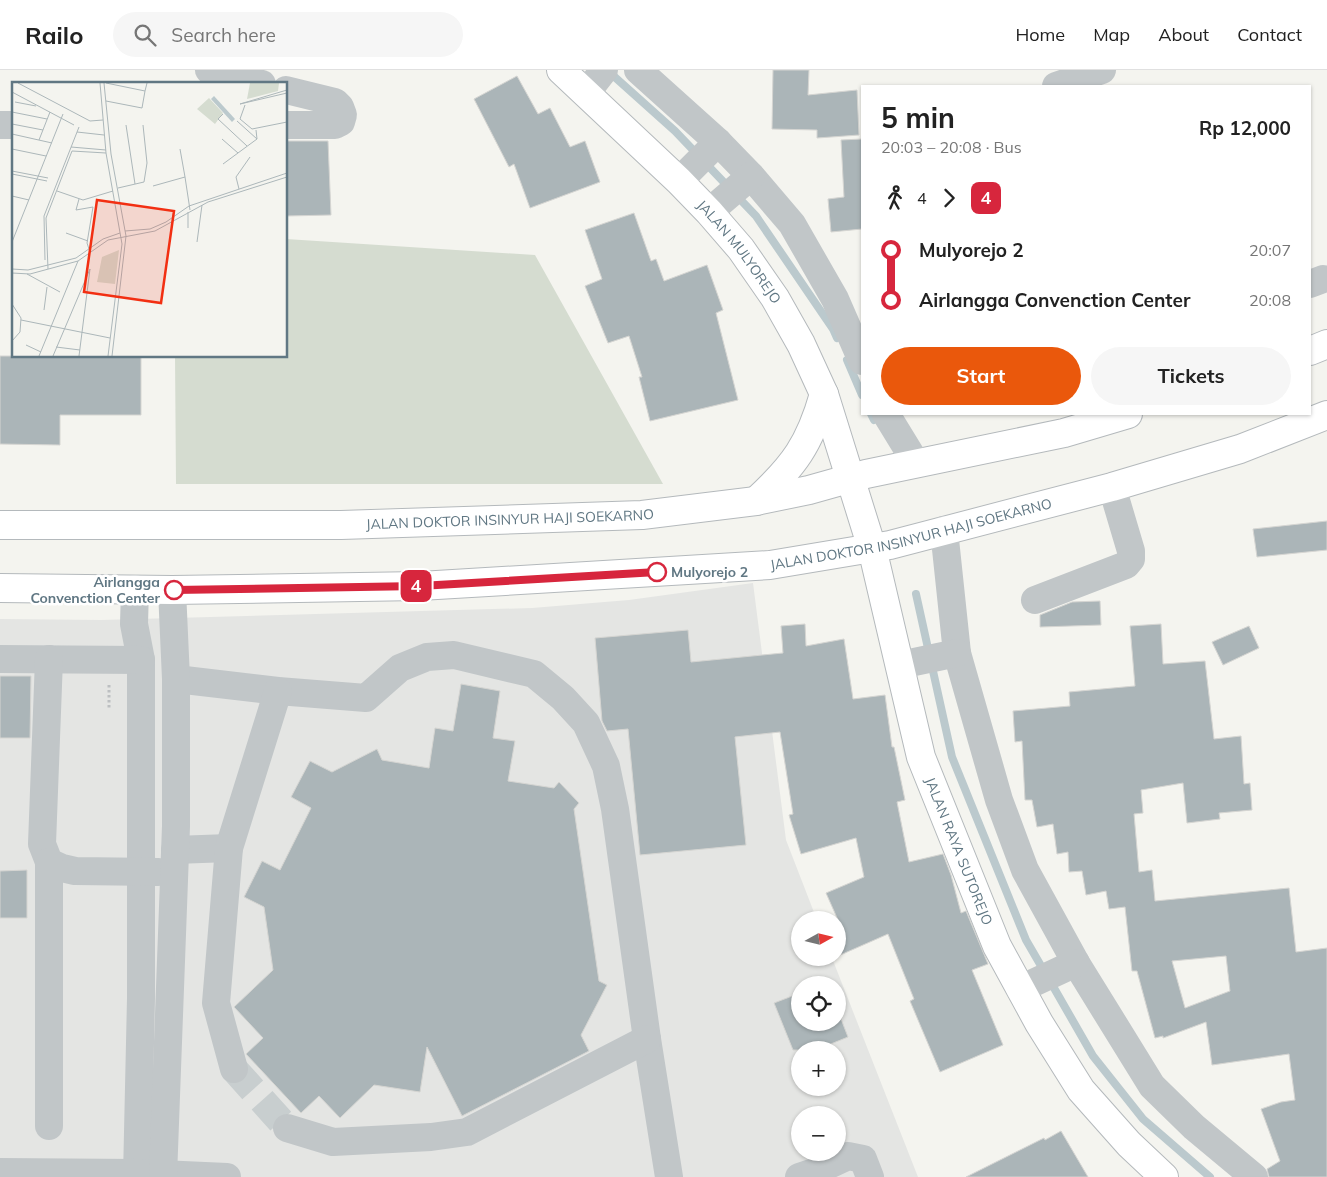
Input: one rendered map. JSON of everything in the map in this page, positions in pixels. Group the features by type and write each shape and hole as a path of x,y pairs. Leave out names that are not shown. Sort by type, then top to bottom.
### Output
{"main road":[{"name":"JALAN MULYOREJO","path":"562,70 594,83 683,177 730,195 741,249 775,298 802,344 859,475"},
{"path":"1311,351 1327,344"},
{"path":"756,501 783,476 799,456 816,419 824,394"},
{"name":"JALAN DOKTOR INSINYUR HAJI SOEKARNO","path":"0,525 361,524 642,515 756,501 809,490 859,475 1064,433 1125,415"},
{"name":"JALAN DOKTOR INSINYUR HAJI SOEKARNO","path":"0,588 172,590 420,586 770,565 881,546 1112,487 1240,448 1327,415"},
{"name":"JALAN RAYA SUTOREJO","path":"859,475 881,546 906,664 921,757 997,946 1027,986 1039,1023 1081,1090 1129,1144 1164,1177"}],"street":[{"path":"209,70 254,82"},
{"path":"638,70 713,147 730,195 792,224 835,299 861,359"},
{"path":"1059,85 1102,70"},
{"path":"1108,70 1114,85"},
{"path":"288,90 335,102 340,106 344,115 341,122 335,125 288,125"},
{"path":"683,177 713,147"},
{"path":"886,415 906,465"},
{"path":"1035,600 1126,565 1131,559 1130,545 1112,487"},
{"path":"935,533 953,654 999,800 1025,870 1068,967 1152,1086 1194,1127 1254,1177"},
{"path":"135,590 134,624 141,660 141,998 150,1175"},
{"path":"150,1175 175,849 176,679 172,590"},
{"path":"906,664 953,654"},
{"path":"176,679 278,691 366,698 400,668 428,657 454,655 534,674 563,698 586,723 606,766 615,809 647,1038 669,1177"},
{"path":"0,659 141,660"},
{"path":"49,659 42,834 42,844 49,862 49,1126"},
{"path":"234,1070 216,1003 229,848 278,691"},
{"path":"141,825 175,849"},
{"path":"49,862 75,871 141,872 175,849 229,848"},
{"path":"1027,986 1068,967"},
{"path":"287,1128 333,1142 431,1137 467,1132 647,1038"},
{"path":"799,1177 848,1156 863,1159 870,1177"},
{"path":"0,1172 227,1177"}],"shaded area":[{"path":"288,239 535,255 663,484 176,484 175,358 288,358"},
{"path":"753,583 786,840 814,911 791,911 791,966 835,966 839,976 791,976 791,1031 846,1031 846,994 918,1177 0,1177 0,619 101,620 532,608 629,600"}],"building":[{"path":"773,70 809,70 808,95 857,90 859,135 817,138 817,130 772,129"},
{"path":"517,76 538,114 550,108 570,147 585,141 600,182 530,208 514,164 509,167 474,99"},
{"path":"861,139 861,229 831,232 828,199 844,197 841,140"},
{"path":"288,141 328,141 331,215 288,216"},
{"path":"634,213 651,261 656,259 664,281 707,265 723,310 716,313 738,400 650,421 639,377 642,377 629,336 608,343 585,286 602,279 585,230"},
{"path":"0,356 12,356 12,358 141,358 141,415 60,415 60,445 0,444"},
{"path":"1327,521 1327,550 1257,557 1253,529"},
{"path":"1100,601 1101,625 1040,627 1040,615 1072,602"},
{"path":"805,624 806,646 844,639 853,699 885,695 892,747 894,747 905,800 897,802 909,862 943,854 951,875 961,913 966,911 988,964 972,970 1003,1045 940,1072 910,1001 914,999 888,934 846,952 846,911 834,911 826,893 864,877 856,838 801,854 789,815 793,814 780,732 735,737 746,845 640,855 628,729 607,731 602,721 595,638 688,630 691,662 783,653 781,626"},
{"path":"1161,624 1163,664 1205,661 1214,739 1241,736 1244,784 1250,783 1252,810 1219,813 1220,819 1187,823 1183,783 1141,790 1143,813 1134,814 1139,872 1152,870 1155,901 1289,888 1296,952 1327,948 1327,1177 1269,1177 1267,1169 1280,1161 1261,1109 1281,1102 1295,1100 1289,1054 1212,1065 1206,1022 1163,1038 1163,1036 1155,1038 1137,971 1132,971 1125,907 1109,909 1106,891 1086,895 1082,871 1069,872 1068,852 1057,854 1053,824 1037,827 1032,800 1025,800 1022,741 1015,742 1013,711 1070,706 1069,692 1135,686 1130,626","holes":["1226,956 1230,991 1185,1008 1172,961"]},
{"path":"1249,626 1259,648 1223,665 1212,642"},
{"path":"0,676 31,676 30,738 0,738"},
{"path":"461,684 500,691 493,738 515,741 508,781 554,788 559,782 579,803 574,809 599,981 607,985 581,1035 589,1051 462,1116 427,1047 420,1092 374,1085 340,1118 319,1096 301,1113 246,1054 263,1038 234,1007 273,970 264,907 244,897 262,861 280,870 311,808 291,797 310,761 332,772 377,749 382,760 429,768 435,728 453,731"},
{"path":"27,870 27,918 0,918 0,871"},
{"path":"791,996 791,1031 846,1031 848,1037 838,1041 791,1041 791,1045 774,1003"},
{"path":"1061,1131 1088,1177 966,1177 1044,1138 1045,1140"}],"waterway":[{"path":"608,71 675,131 756,216 833,329 837,338"},
{"path":"847,360 861,393"},
{"path":"872,415 874,420"},
{"path":"916,594 952,757 1026,940 1044,971"},
{"path":"1050,981 1093,1056 1143,1119 1210,1177"}],"tunnel":[{"path":"234,1069 287,1128"}],"bus line":[{"name":"4","path":"174,590 420,586 657,572"}],"place":[{"name":"Mulyorejo 2","path":"657,572"},
{"name":"Airlangga Convenction Center","path":"174,590"}]}
